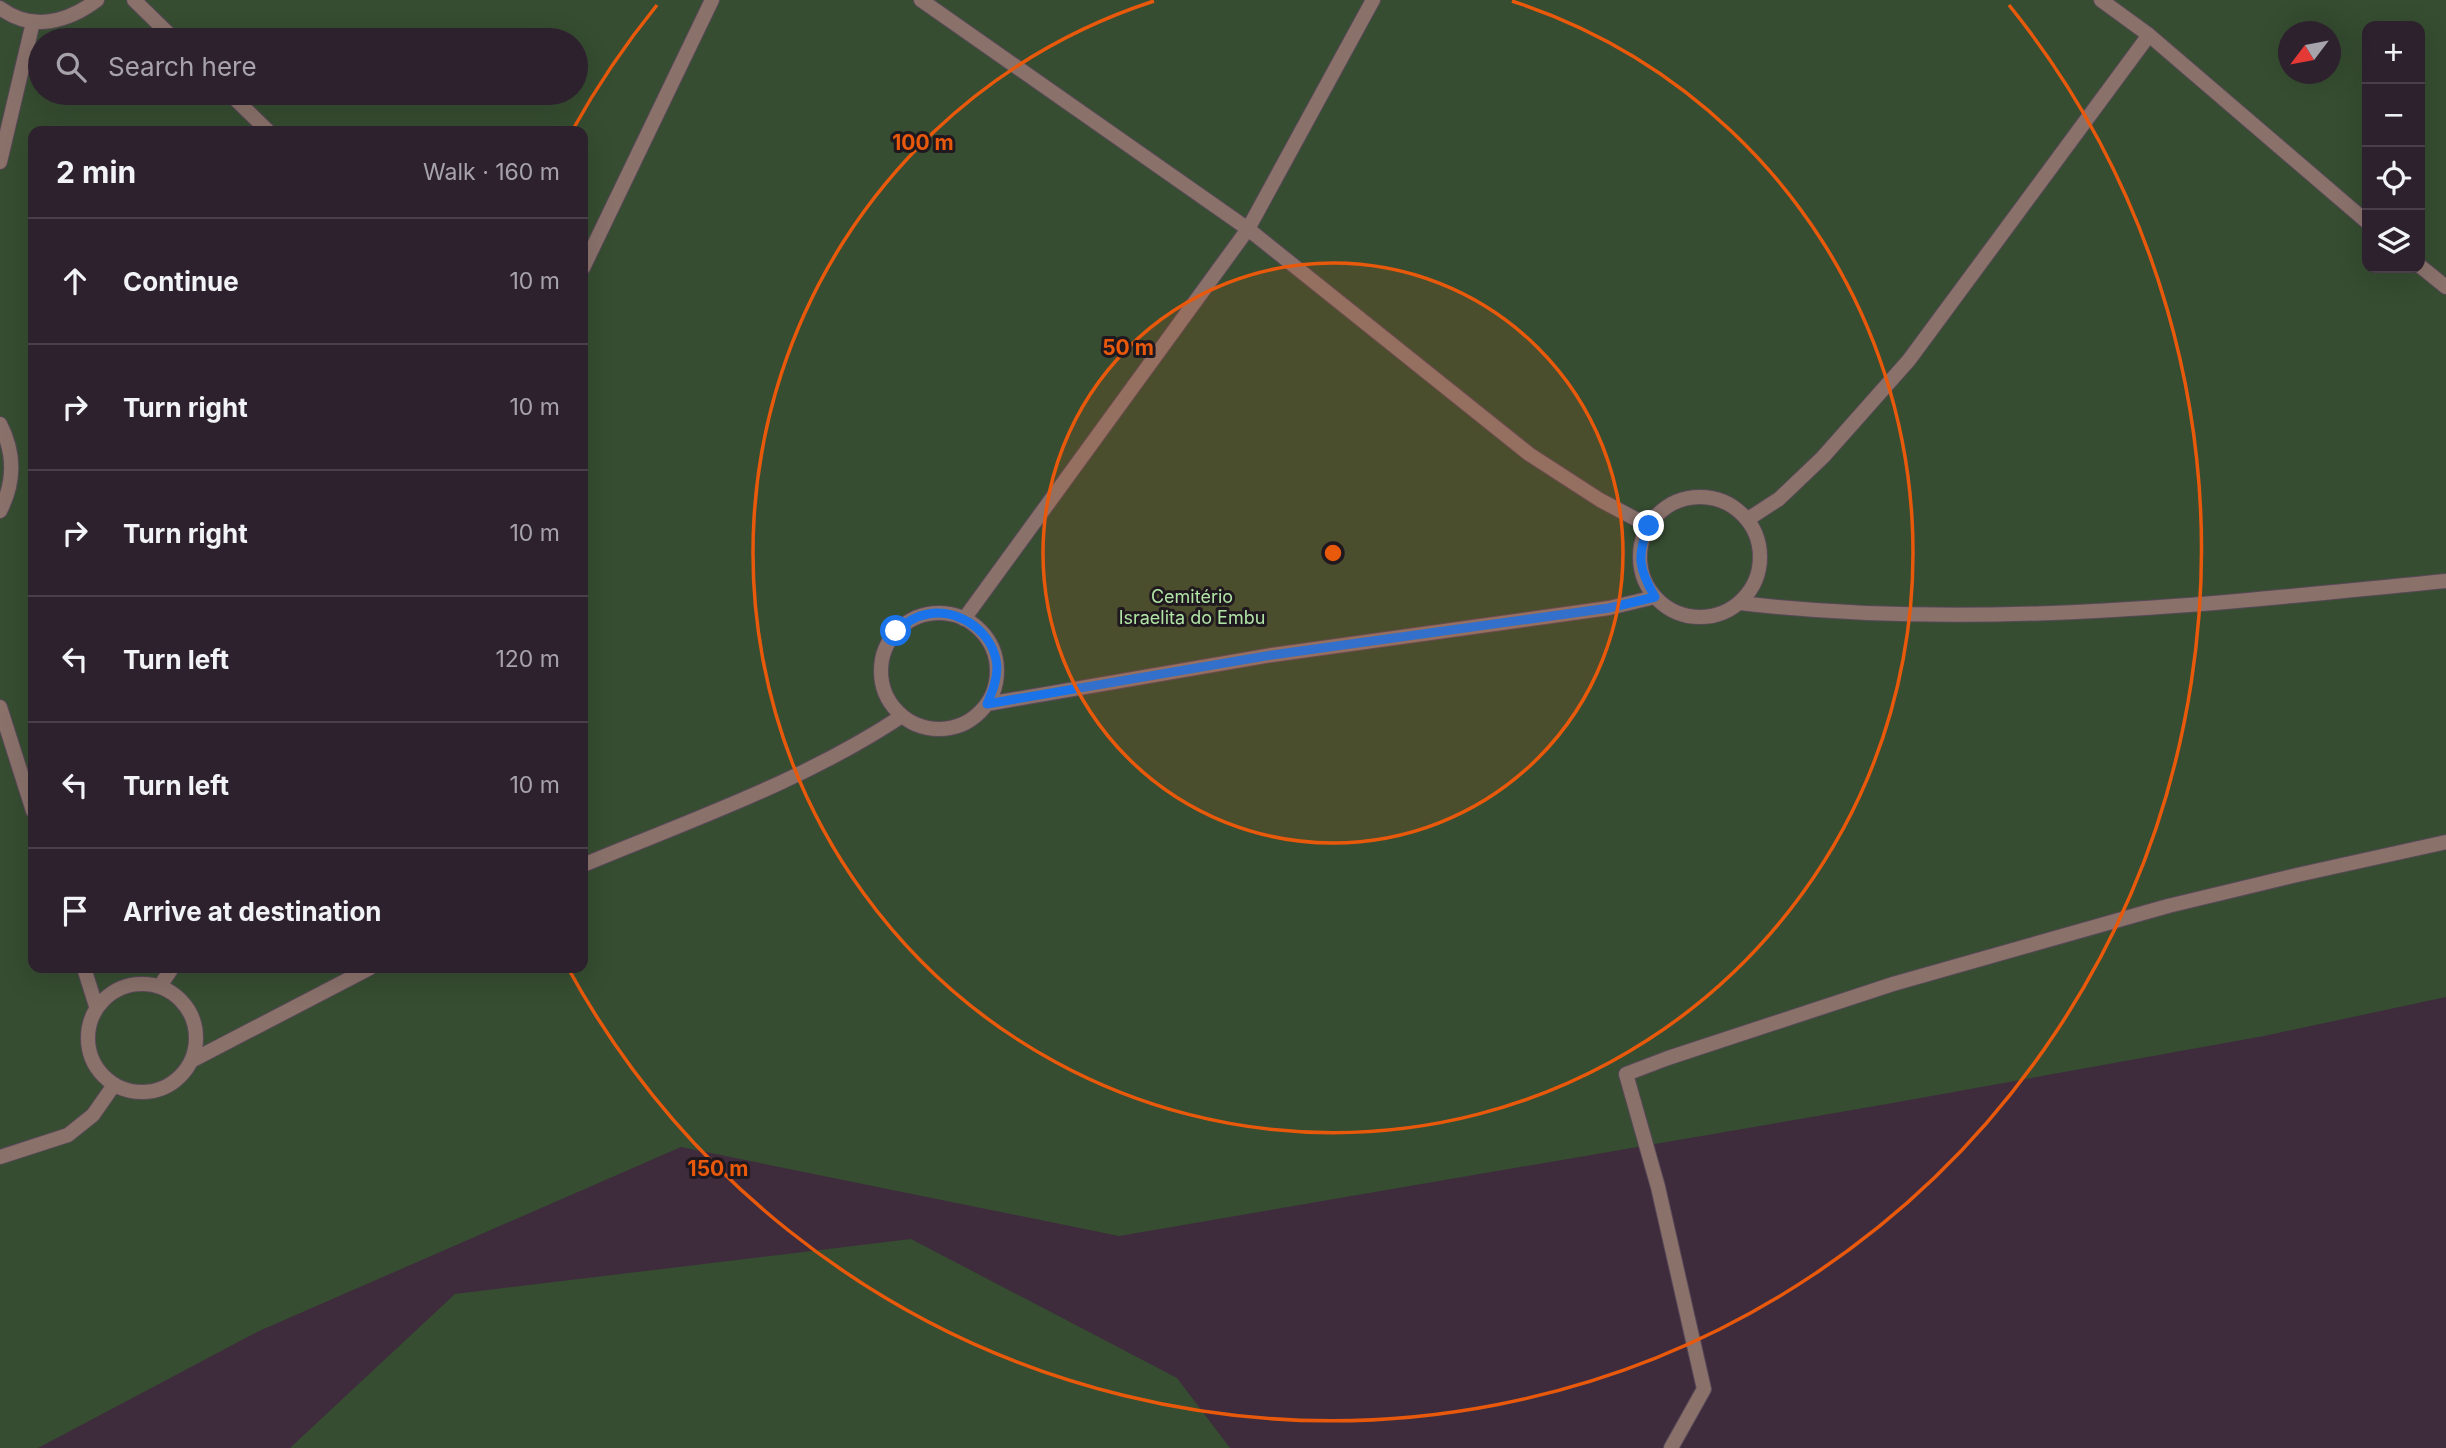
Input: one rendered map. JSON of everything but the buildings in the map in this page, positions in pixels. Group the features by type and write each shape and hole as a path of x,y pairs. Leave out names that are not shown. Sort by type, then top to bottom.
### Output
{"lane":[{"path":"0,8 7,14 33,22 57,21 80,13 97,0"},
{"path":"134,0 163,28"},
{"path":"588,258 712,0"},
{"path":"921,0 1248,229 1529,454 1600,500 1649,526"},
{"path":"964,619 1248,229 1373,0"},
{"path":"2101,0 2149,35 2362,218"},
{"path":"32,28 33,22"},
{"path":"1748,519 1779,499 1823,457 1909,360 2149,35"},
{"path":"0,162 28,43"},
{"path":"241,105 263,126"},
{"path":"2425,270 2446,287"},
{"path":"0,424 8,439 12,467 8,495 0,511"},
{"path":"1696,497 1715,498 1733,506 1748,519 1757,536 1761,554 1759,572 1752,589 1740,603 1724,613 1706,618 1678,613 1655,597 1645,581 1640,563 1641,544 1649,526 1661,511 1677,501 1696,497"},
{"path":"1740,603 1813,612 1968,615 2247,600 2446,581"},
{"path":"987,704 1272,655 1609,608 1655,597"},
{"path":"946,613 964,619 980,630 992,647 997,666 995,685 987,704 973,718 946,728 919,725 902,716 890,702 883,684 881,666 890,639 910,620 928,614 946,613"},
{"path":"0,708 28,795"},
{"path":"588,862 821,764 861,743 902,716"},
{"path":"1671,1448 1704,1390 1658,1187 1626,1074 1893,984 2168,906 2446,842"},
{"path":"86,973 96,1006"},
{"path":"160,986 169,973"},
{"path":"191,1061 360,973"},
{"path":"143,982 160,986 176,995 188,1009 195,1025 196,1043 191,1061 181,1076 166,1086 149,1092 131,1092 114,1085 100,1073 91,1058 87,1041 89,1022 96,1006 109,993 125,985 143,982"},
{"path":"0,1157 68,1135 93,1115 114,1085"}],"green space":[{"name":"Cemitério Israelita do Embu","path":"0,0 2446,0 2446,997 2264,1036 1887,1104 1119,1236 681,1147 259,1331 38,1448 0,1448"},
{"path":"911,1239 1177,1378 1230,1448 290,1448 455,1294"}],"route":[{"path":"896,631 910,620 928,614 946,613 964,619 980,630 992,647 997,666 995,685 987,704 1272,655 1609,608 1655,597 1645,581 1640,563 1641,544 1649,526"}]}
